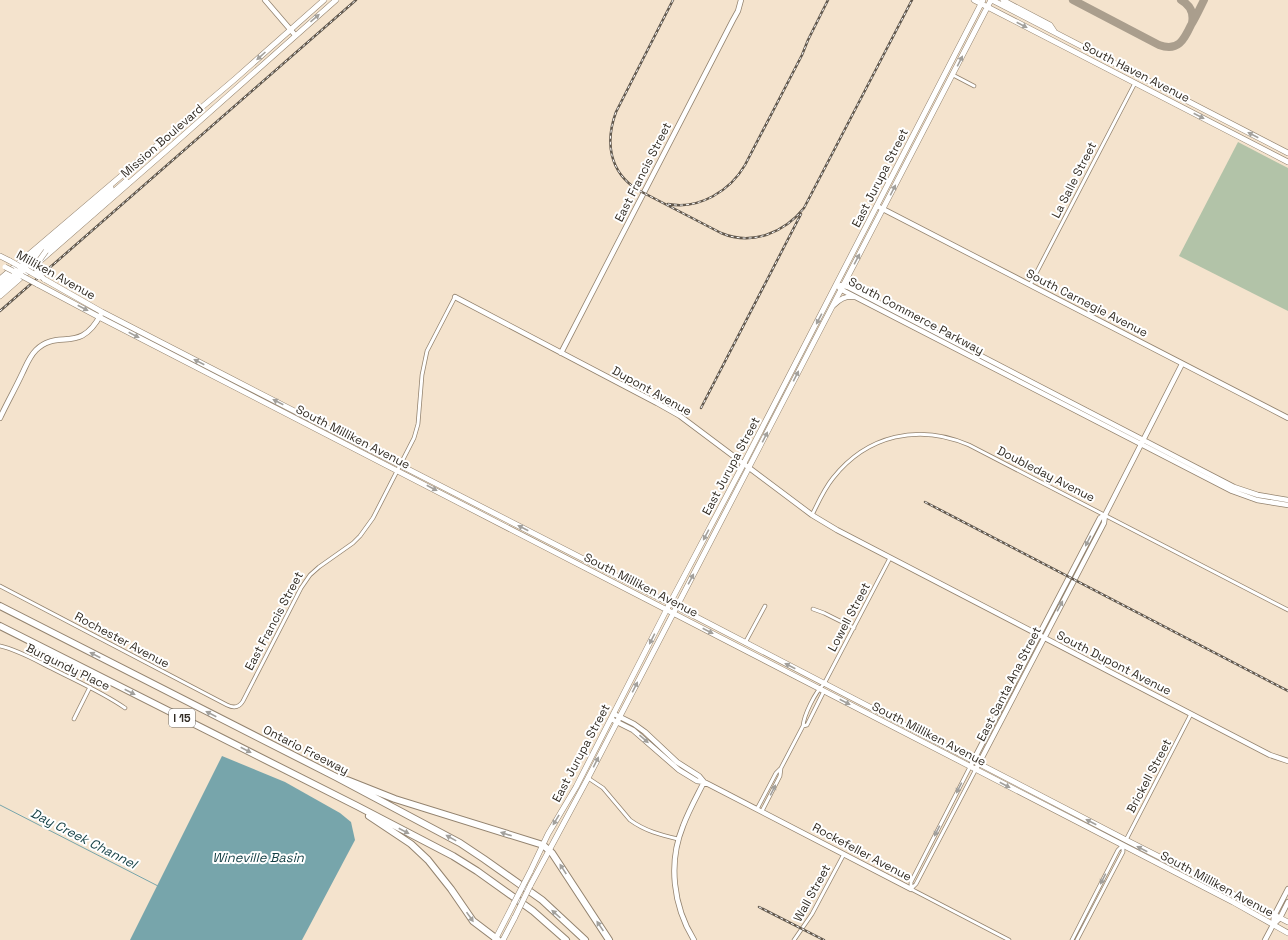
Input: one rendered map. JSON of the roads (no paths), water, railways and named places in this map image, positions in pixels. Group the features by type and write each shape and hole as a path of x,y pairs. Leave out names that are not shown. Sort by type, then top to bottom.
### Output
{"highway":[{"name":"Ontario Freeway","path":"0,606 460,843 542,900 585,940"},
{"name":"I 15","path":"0,626 357,806 446,853 477,871 533,911 566,940"},
{"path":"336,778 349,780 395,799 543,846 549,850 609,940"},
{"path":"357,806 371,818 411,844 428,860 451,888 473,921 496,940"}],"main road":[{"name":"Mission Boulevard","path":"0,279 235,79 324,0"},
{"name":"Mission Boulevard","path":"0,296 336,0"},
{"name":"South Haven Avenue","path":"974,0 982,2 987,6 1288,162"},
{"name":"South Haven Avenue","path":"991,0 1288,153"},
{"name":"East Jurupa Street","path":"503,940 991,0"},
{"path":"1003,0 1050,25 1054,32"},
{"name":"East Jurupa Street","path":"496,940 548,834 576,786 613,716 666,610 744,463 982,2"},
{"path":"925,129 922,126 934,102 934,95"},
{"path":"44,280 37,272 36,265 45,248 224,99"},
{"path":"903,170 904,163 914,144 912,139"},
{"path":"0,291 22,268 103,196 127,171"},
{"name":"Milliken Avenue","path":"0,256 102,312"},
{"name":"South Milliken Avenue","path":"0,264 99,318 400,465 677,607 745,644 824,684 1123,846 1233,902 1288,933"},
{"path":"0,284 17,273"},
{"name":"South Milliken Avenue","path":"102,312 397,470 666,610 822,690 1126,840 1288,922"}],"street":[{"path":"265,0 295,35"},
{"name":"East Francis Street","path":"561,353 733,20 738,10 740,0"},
{"path":"953,74 974,86"},
{"name":"La Salle Street","path":"1030,285 1135,83"},
{"name":"South Carnegie Avenue","path":"877,206 1288,418"},
{"name":"South Commerce Parkway","path":"837,284 1142,442 1232,491 1257,500 1288,505"},
{"name":"South Commerce Parkway","path":"842,287 859,299 1142,442 1234,486 1258,495 1288,500"},
{"name":"East Francis Street","path":"236,707 244,701 301,588 308,578 319,567 345,549 360,536 373,518 414,438 418,424 422,375 428,351 455,297"},
{"name":"Dupont Avenue","path":"455,297 680,416 812,515 911,569"},
{"path":"831,307 840,299 846,297 859,299"},
{"path":"0,418 35,351 50,342 72,340 84,336 92,328 102,312"},
{"name":"East Santa Ana Street","path":"911,889 916,884 1100,518 1105,515 1182,364"},
{"name":"Doubleday Avenue","path":"812,515 832,480 843,466 867,448 889,439 912,434 947,436 970,445 1288,610"},
{"name":"Lowell Street","path":"757,809 776,773 781,768 803,726 804,720 822,690 890,558"},
{"name":"South Dupont Avenue","path":"911,569 1270,755 1288,761"},
{"name":"Rochester Avenue","path":"0,586 226,705 236,707"},
{"path":"745,644 765,606"},
{"path":"813,609 854,628"},
{"name":"Burgundy Place","path":"0,646 17,651 108,696 125,708"},
{"path":"74,719 90,688"},
{"name":"Brickell Street","path":"1072,940 1118,850 1123,846 1192,714"},
{"name":"Rockefeller Avenue","path":"613,716 638,734 679,770 696,781 704,782 762,811 1010,940"},
{"name":"East Santa Ana Street","path":"911,889 911,882 975,765"},
{"name":"Lowell Street","path":"762,811 780,776 781,768"},
{"path":"588,778 603,788 630,820 653,833 678,839"},
{"path":"694,940 684,921 677,898 674,868 678,839 686,816 704,782"},
{"name":"Brickell Street","path":"1077,940 1123,852 1123,846"},
{"name":"Wall Street","path":"794,940 812,914 844,854"},
{"path":"1273,925 1274,916 1288,889"},
{"path":"1265,940 1273,925 1280,918 1288,902"}],"water":[{"name":"Wineville Basin","path":"222,756 285,782 340,813 351,822 355,840 302,940 130,940"}],"waterway":[{"name":"Day Creek Channel","path":"0,805 158,886"}],"railway":[{"path":"0,311 356,0"},
{"path":"673,0 616,112 611,134 610,145 612,156 615,165 621,174 628,183 638,190 721,233 733,237 744,238 767,235 787,224 804,208 912,0"},
{"path":"668,204 680,205 702,201 722,190 739,174 802,55 828,0"},
{"path":"701,408 801,214"},
{"path":"925,502 1288,691"},
{"path":"759,907 824,940"}]}
